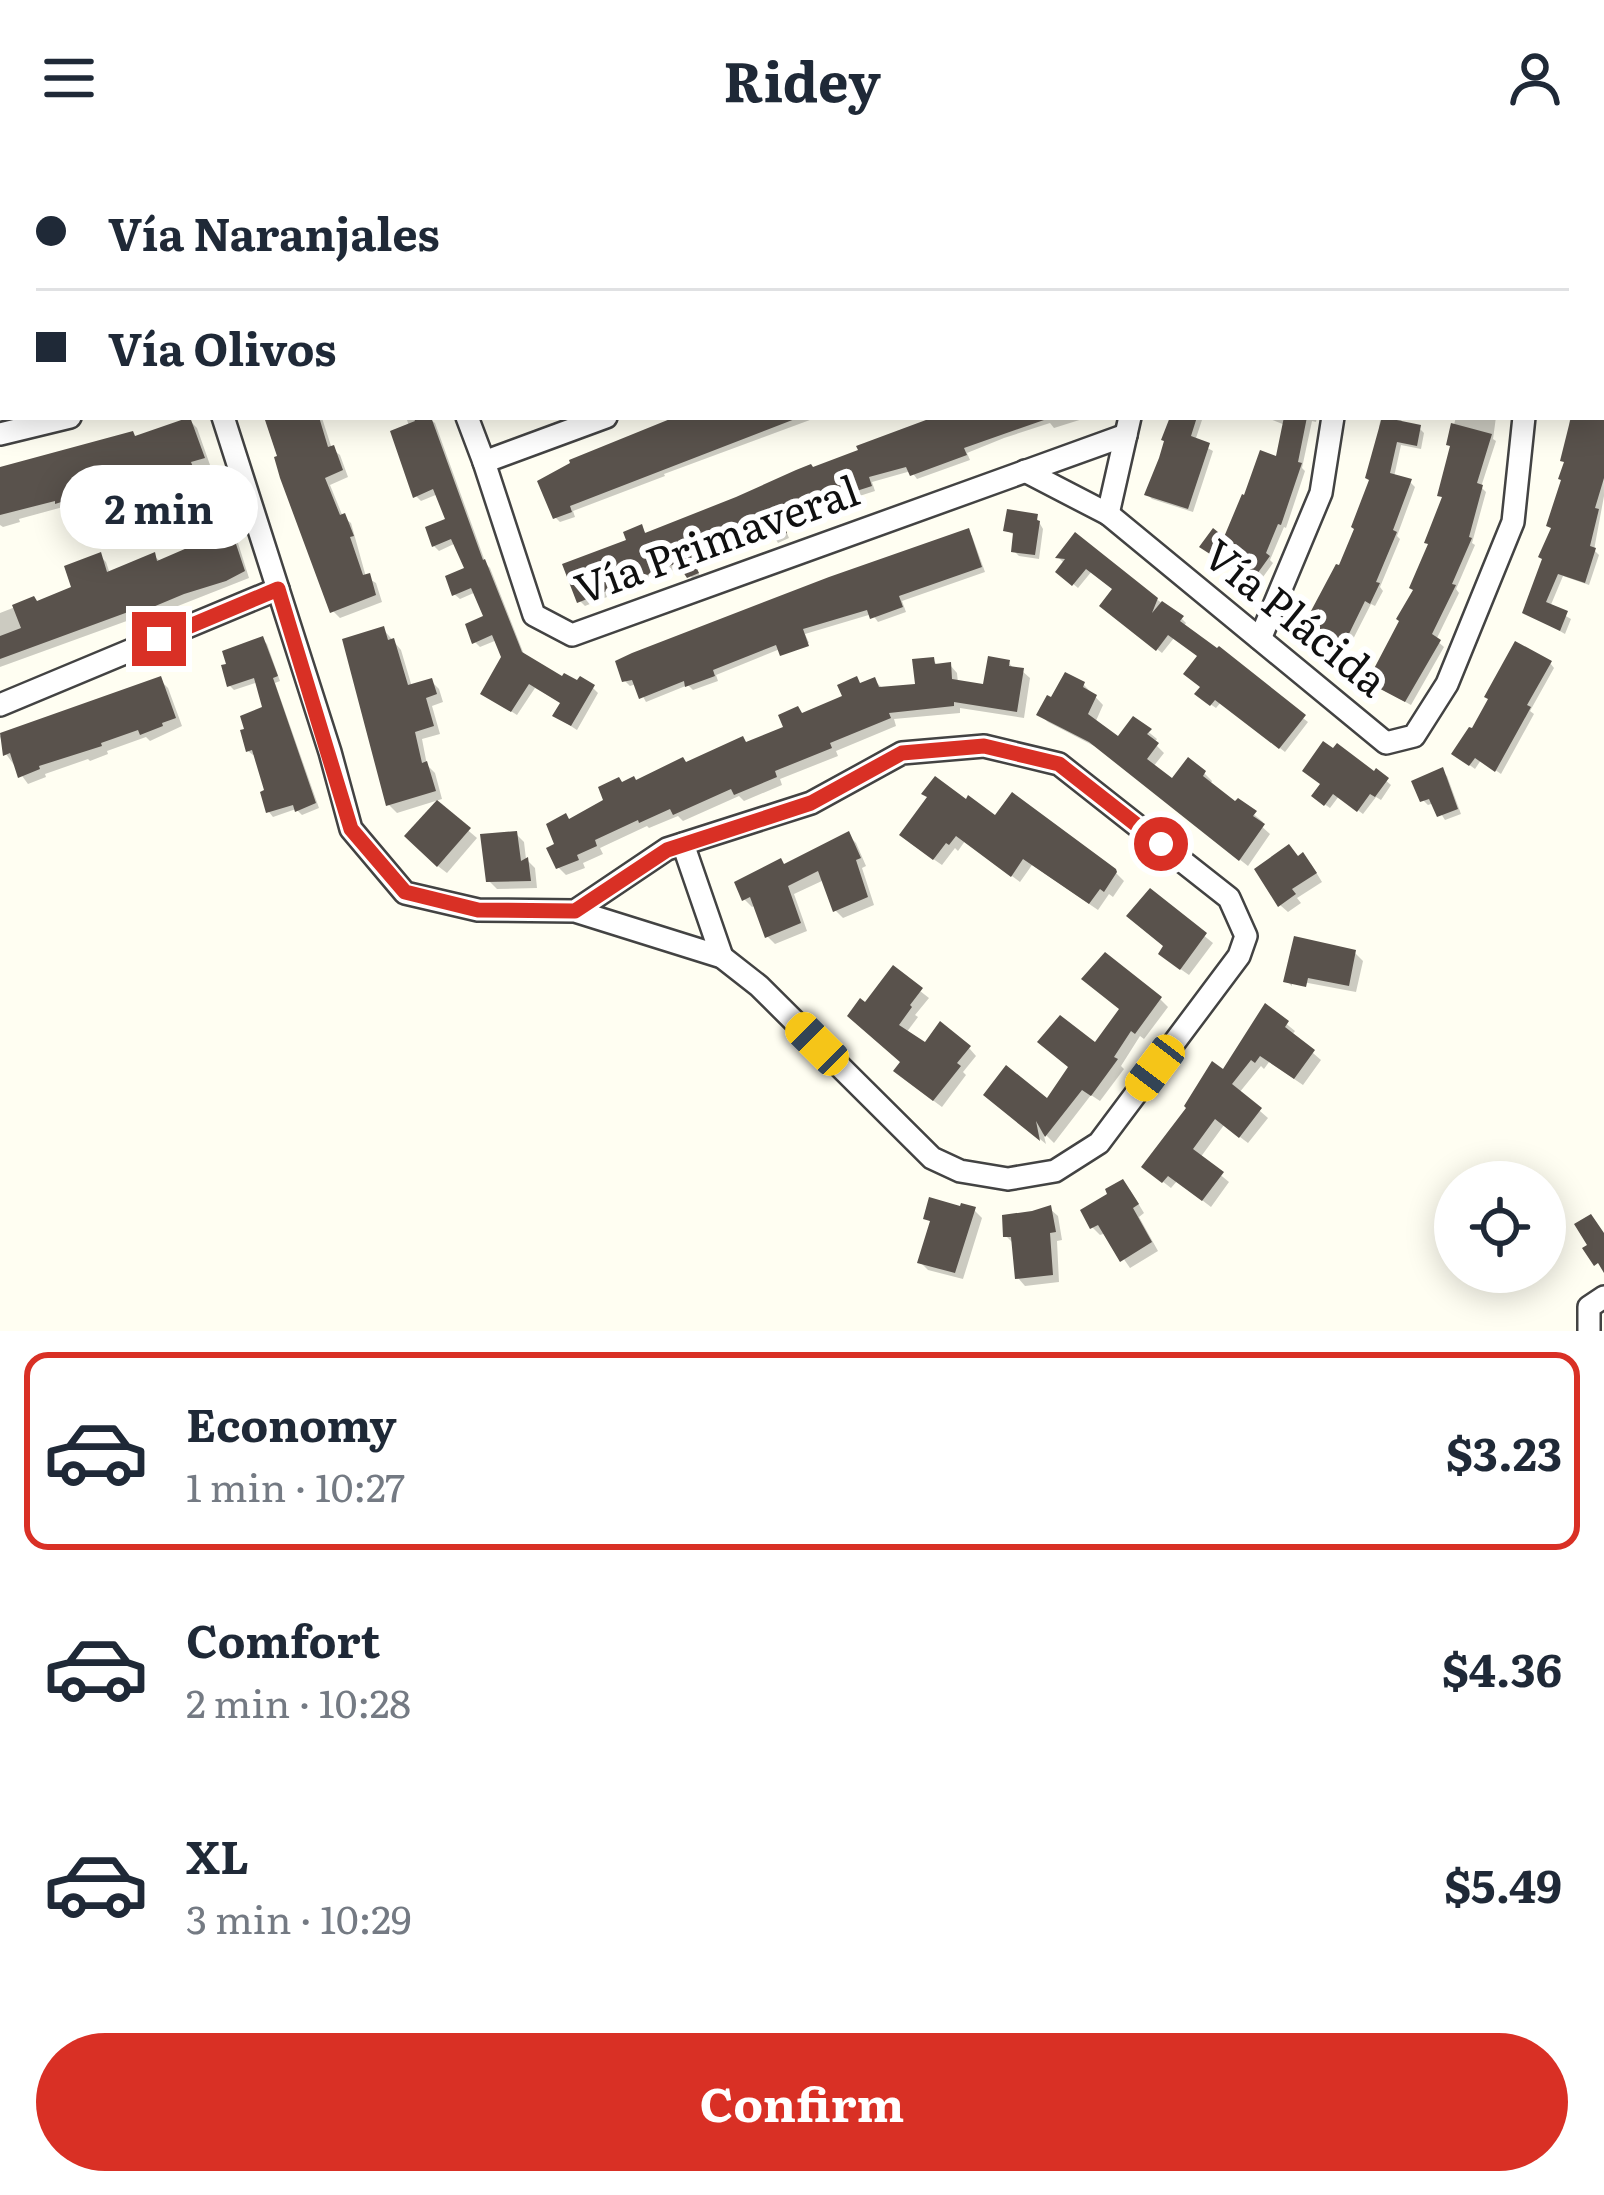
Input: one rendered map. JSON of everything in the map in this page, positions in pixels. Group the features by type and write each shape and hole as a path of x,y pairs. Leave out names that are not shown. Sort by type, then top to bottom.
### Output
{"street":[{"path":"0,434 58,420"},
{"path":"224,420 351,829 405,892 478,910 575,911 722,957 759,986 932,1158 960,1171 1008,1179 1054,1172 1099,1143 1239,956 1246,936 1229,898 1059,764 984,746 902,753 811,803 667,850 575,911"},
{"name":"Vía Primaveral","path":"468,420 534,615 572,635 1025,471 1128,426"},
{"path":"484,462 597,420"},
{"path":"1260,639 1321,494 1333,420"},
{"name":"Vía Plácida","path":"1025,471 1108,514 1386,742 1414,736 1447,684 1513,521 1524,420"},
{"path":"1108,514 1128,426"},
{"path":"0,705 278,589"},
{"path":"683,844 722,957"},
{"path":"1589,1331 1589,1306 1604,1297"}],"building":[{"path":"191,420 205,458 191,462 193,467 0,515 0,467 133,431 135,436"},
{"path":"265,420 320,420 328,447 334,445 343,470 325,478 340,515 345,513 363,575 370,573 376,595 330,613 280,478"},
{"path":"432,420 522,652 562,676 577,680 580,676 595,685 571,726 552,716 560,703 529,684 511,712 480,694 501,657 492,635 472,644 465,624 483,616 471,588 452,596 445,576 464,568 451,539 432,547 425,527 445,519 433,489 413,498 390,431"},
{"path":"668,420 792,420 570,506 572,512 553,519 537,481 569,460"},
{"path":"926,420 1044,420 964,448 967,455 910,476 906,467 869,477 872,486 779,516 787,533 771,539 767,529 691,556 699,573 687,578 677,563 577,603 562,564 626,540 623,532 642,524 645,533 811,464 858,450 856,446"},
{"path":"1169,420 1196,420 1191,436 1210,443 1188,509 1144,495"},
{"path":"1283,420 1306,420 1298,462 1302,463 1266,553 1270,556 1252,581 1199,547 1213,528 1224,537 1260,450 1276,456"},
{"path":"1381,420 1421,425 1417,446 1397,442 1390,473 1412,479 1376,582 1380,583 1370,604 1365,601 1344,644 1303,626 1339,565 1369,480 1365,478"},
{"path":"1570,420 1604,420 1604,478 1590,546 1596,548 1585,583 1558,574 1546,602 1568,611 1560,631 1522,613 1551,528 1546,526 1561,480 1564,462 1560,461"},
{"path":"1451,423 1492,434 1477,483 1483,485 1472,538 1432,634 1441,640 1405,702 1367,682 1413,590 1409,588 1428,544 1424,543 1442,497 1437,496"},
{"path":"1007,509 1038,514 1035,555 1011,552 1013,533 1003,531"},
{"path":"215,528 219,537 232,532 245,571 0,659 0,636 21,628 12,605 71,587 64,566 101,552 107,572 155,552 157,561 194,545 191,536"},
{"path":"969,528 982,567 899,596 903,607 870,619 867,610 803,629 809,646 780,656 776,645 713,670 715,676 685,687 684,681 639,699 632,680 622,682 615,661 632,653"},
{"path":"1075,532 1158,598 1152,613 1162,601 1184,616 1180,621 1306,715 1279,749 1215,700 1210,706 1194,694 1200,687 1183,674 1197,656 1168,635 1156,651 1099,606 1112,589 1086,569 1072,586 1055,572 1065,559 1055,558"},
{"path":"384,626 388,640 394,638 408,685 432,678 437,694 426,698 434,726 415,732 422,763 427,761 436,791 386,806 342,639"},
{"path":"263,636 316,803 295,812 293,805 266,813 252,750 246,752 240,730 244,729 240,716 262,707 254,678 227,687 221,665 226,664 222,651"},
{"path":"1515,641 1552,661 1495,772 1475,758 1469,766 1451,754 1472,728"},
{"path":"988,656 1024,668 1017,712 954,702 954,706 889,713 891,718 775,771 777,777 734,795 731,789 673,815 670,809 638,820 595,840 597,846 577,855 579,860 556,869 546,848 554,844 546,824 566,813 569,819 603,800 598,787 619,777 622,782 634,776 636,780 683,757 686,762 743,736 746,742 783,727 778,715 798,706 802,713 842,696 837,685 857,676 860,683 875,677 879,687 915,684 912,659 934,657 935,664 951,662 952,679 983,684"},
{"path":"1065,672 1097,695 1088,714 1118,736 1133,716 1152,729 1147,734 1159,743 1147,759 1172,778 1188,757 1206,771 1203,776 1257,811 1253,816 1265,824 1239,861 1089,742 1036,715"},
{"path":"161,676 176,718 163,726 101,743 18,778 10,753 3,756 0,733"},
{"path":"1323,741 1333,748 1337,743 1389,778 1357,812 1333,794 1324,806 1311,796 1320,784 1302,771"},
{"path":"1443,767 1458,809 1437,817 1429,799 1420,802 1411,781"},
{"path":"935,776 995,815 1012,792 1117,872 1089,904 1023,859 1011,877 956,836 933,860 899,835 927,797 921,794"},
{"path":"437,800 471,828 437,867 404,836"},
{"path":"517,831 521,861 528,857 531,881 486,882 480,834"},
{"path":"849,831 861,858 856,860 868,897 833,912 818,871 788,886 801,923 765,938 750,897 742,901 734,882 781,858 784,864"},
{"path":"1289,844 1298,856 1303,852 1317,873 1292,889 1296,894 1278,907 1254,869"},
{"path":"1150,888 1207,933 1180,970 1158,954 1163,946 1126,916"},
{"path":"1294,936 1356,950 1349,986 1308,978 1306,987 1283,982"},
{"path":"1105,952 1162,997 1135,1034 1131,1031 1114,1057 1118,1059 1091,1096 1082,1090 1045,1137 1036,1121 1040,1141 983,1095 1006,1065 1047,1098 1068,1067 1037,1042 1060,1015 1095,1042 1119,1009 1081,979"},
{"path":"893,965 923,988 899,1025 925,1042 940,1021 971,1046 933,1101 893,1071 900,1062 847,1016 860,998 865,1002"},
{"path":"1265,1003 1289,1021 1285,1027 1315,1050 1294,1079 1260,1056 1232,1084 1262,1108 1239,1138 1215,1119 1193,1149 1224,1172 1202,1201 1168,1176 1162,1183 1141,1167 1186,1108 1212,1061 1223,1069"},
{"path":"1123,1179 1139,1204 1133,1208 1152,1242 1120,1262 1098,1225 1090,1229 1080,1210"},
{"path":"929,1197 976,1207 955,1273 917,1263 930,1221 923,1219"},
{"path":"1051,1205 1056,1232 1050,1233 1053,1275 1015,1279 1011,1237 1003,1237 1002,1215"},
{"path":"1591,1214 1604,1233 1604,1273 1582,1248 1587,1245 1574,1224"}],"route":[{"path":"159,639 278,589 351,829 405,892 478,910 575,911 667,850 811,803 902,753 984,746 1059,764 1161,844"}]}
